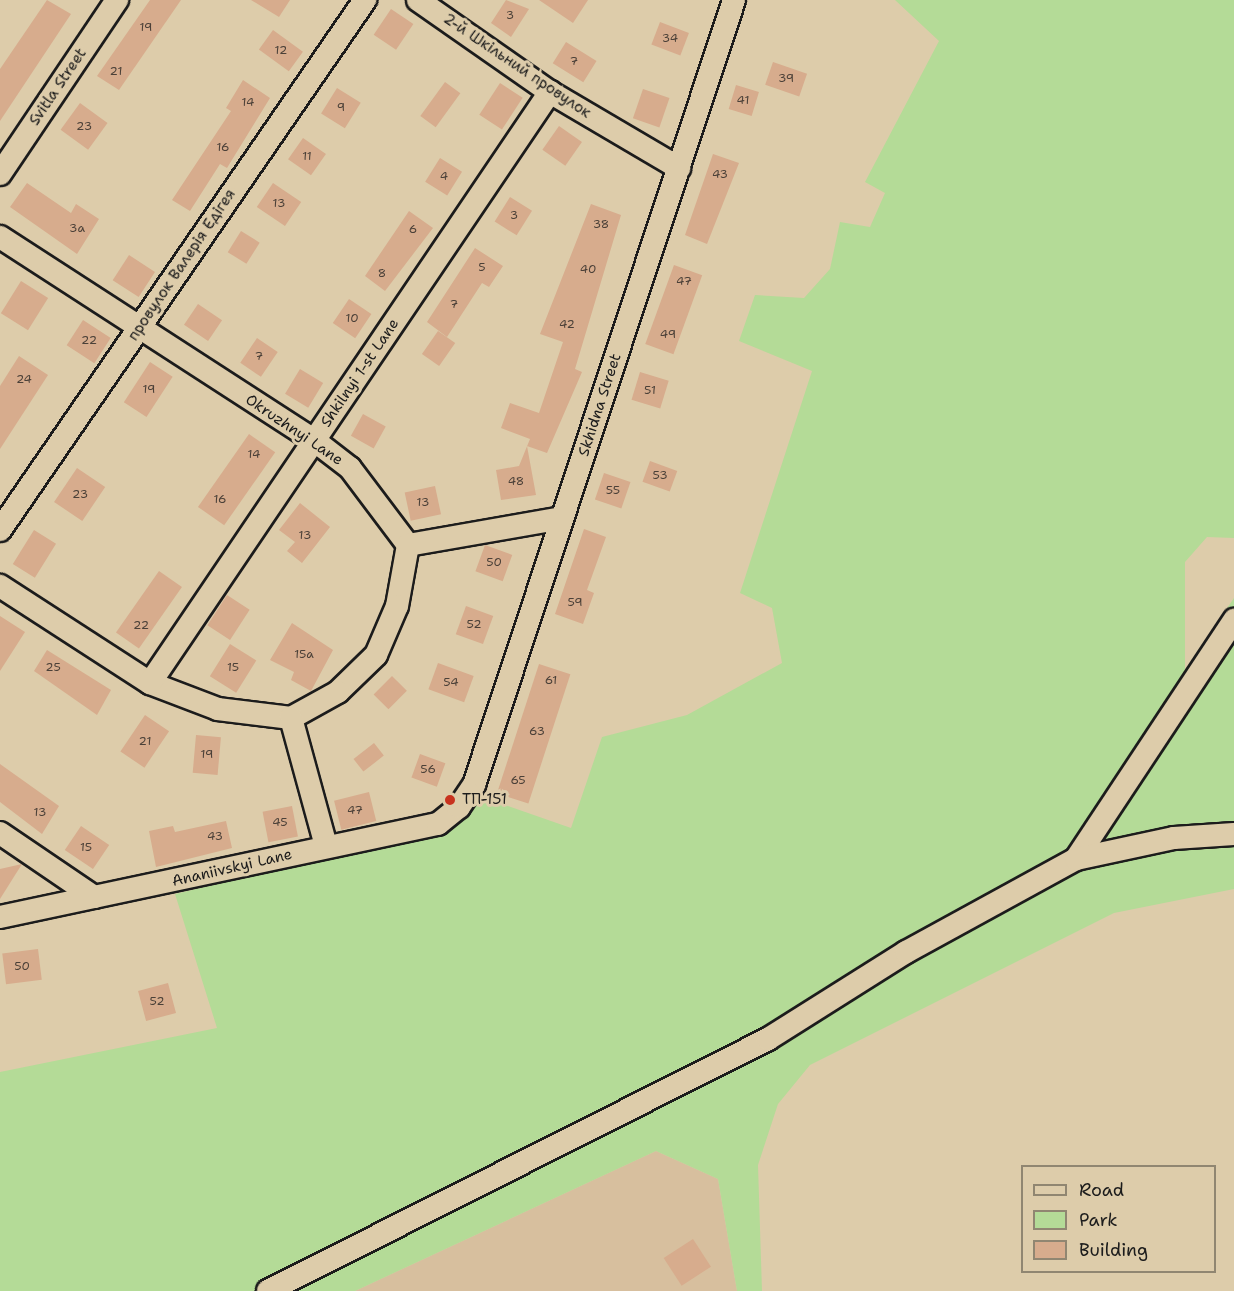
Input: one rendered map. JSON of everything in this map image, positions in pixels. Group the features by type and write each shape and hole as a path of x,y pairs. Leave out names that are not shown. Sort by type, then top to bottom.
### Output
{"street":[{"name":"Svitla Street","path":"0,174 117,0"},
{"name":"провулок Валерія Едігея","path":"0,530 365,0"},
{"name":"2-й Шкільний провулок","path":"418,0 550,92 678,168"},
{"name":"Skhidna Street","path":"459,807 474,785 734,0"},
{"name":"Shkilnyi 1-st Lane","path":"150,683 550,92"},
{"name":"Okruzhnyi Lane","path":"0,237 315,441 350,468 408,545"},
{"path":"0,586 150,683 218,709 291,718 339,692 376,655 397,606 408,545 562,518"},
{"path":"1076,859 1234,620"},
{"path":"291,718 326,846"},
{"name":"Ananiivskyi Lane","path":"0,917 438,824 459,807"},
{"path":"0,833 94,897"},
{"path":"268,1291 768,1039 906,952 1076,859 1174,838 1234,834"}],"shaded area":[{"path":"656,1151 718,1179 737,1291 355,1291"}],"green space":[{"path":"895,0 1234,0 1234,538 1207,537 1185,562 1185,670 1234,598 1234,889 1114,913 810,1065 778,1104 758,1165 762,1291 737,1291 718,1179 656,1151 355,1291 0,1291 0,1072 217,1028 175,894 452,828 482,797 571,828 602,737 687,715 782,663 772,608 740,593 812,371 739,341 755,295 804,298 830,269 840,222 870,227 885,193 865,182 939,41"}],"building":[{"path":"47,0 71,14 0,121 0,69"},
{"path":"150,0 181,0 119,90 97,76"},
{"path":"251,0 290,0 279,17"},
{"path":"506,0 529,9 511,37 491,23"},
{"path":"539,0 588,0 573,23"},
{"path":"391,9 413,24 396,50 374,35"},
{"path":"660,22 689,33 680,56 651,44"},
{"path":"273,30 303,52 289,71 259,49"},
{"path":"566,42 597,61 583,82 553,63"},
{"path":"773,62 807,74 799,96 765,85"},
{"path":"243,80 270,98 227,168 220,164 190,211 172,200 231,111 226,108"},
{"path":"445,82 460,93 436,127 420,116"},
{"path":"500,83 523,98 502,130 479,115"},
{"path":"736,85 759,92 752,116 729,109"},
{"path":"337,88 361,103 345,128 321,113"},
{"path":"643,89 669,98 659,127 633,118"},
{"path":"80,103 108,123 88,150 61,130"},
{"path":"559,126 582,142 565,166 542,150"},
{"path":"303,138 326,154 311,175 288,159"},
{"path":"713,154 739,163 707,244 685,235"},
{"path":"440,158 462,172 447,196 425,182"},
{"path":"27,183 71,213 76,204 99,219 77,254 10,207"},
{"path":"273,183 301,202 285,226 257,207"},
{"path":"510,197 532,211 517,235 495,222"},
{"path":"591,204 621,215 575,369 582,372 547,453 527,446 530,439 501,428 510,403 539,413 563,342 540,334"},
{"path":"409,211 433,228 385,291 365,276"},
{"path":"241,231 260,243 246,264 228,252"},
{"path":"475,248 503,266 489,287 482,283 447,337 427,322"},
{"path":"129,255 155,272 139,297 113,280"},
{"path":"674,265 702,275 673,354 645,344"},
{"path":"21,281 48,298 28,330 1,313"},
{"path":"349,299 371,314 355,338 333,323"},
{"path":"198,304 222,320 208,341 184,325"},
{"path":"83,320 111,338 94,363 67,345"},
{"path":"438,331 455,343 439,366 422,354"},
{"path":"257,338 278,352 261,377 240,363"},
{"path":"19,356 48,375 0,449 0,386"},
{"path":"150,362 173,377 147,417 124,402"},
{"path":"300,369 323,383 308,408 285,394"},
{"path":"640,372 669,381 660,409 632,400"},
{"path":"363,414 386,427 374,448 351,436"},
{"path":"249,434 275,452 224,525 198,507"},
{"path":"527,446 536,495 501,500 496,470 519,466"},
{"path":"650,461 677,471 670,492 642,482"},
{"path":"77,468 105,487 82,521 54,502"},
{"path":"604,473 630,482 621,509 595,499"},
{"path":"435,486 441,514 411,521 405,492"},
{"path":"300,503 330,527 302,563 287,551 295,542 279,530"},
{"path":"584,529 606,537 587,590 594,593 583,624 555,614"},
{"path":"34,530 56,544 35,578 13,564"},
{"path":"485,545 512,555 503,581 475,571"},
{"path":"159,571 182,587 139,648 116,632"},
{"path":"227,595 250,610 230,640 207,625"},
{"path":"466,606 493,616 483,644 456,634"},
{"path":"0,616 25,632 0,671"},
{"path":"292,623 333,650 311,691 291,680 294,672 270,660"},
{"path":"230,644 256,660 236,693 210,676"},
{"path":"47,650 111,690 97,715 34,671"},
{"path":"438,663 474,676 464,702 428,689"},
{"path":"539,664 570,674 528,804 497,793"},
{"path":"392,676 407,691 388,709 374,694"},
{"path":"145,715 169,731 144,768 120,751"},
{"path":"196,735 221,737 218,775 193,773"},
{"path":"374,743 384,756 363,772 354,759"},
{"path":"420,754 445,763 437,787 411,777"},
{"path":"0,764 59,806 42,834 0,802"},
{"path":"369,792 376,821 341,830 334,801"},
{"path":"292,806 298,836 268,842 263,812"},
{"path":"226,821 232,848 156,867 149,831 173,826 175,832"},
{"path":"81,826 109,845 93,869 65,850"},
{"path":"22,864 0,899 0,869"},
{"path":"38,949 42,980 6,984 2,953"},
{"path":"168,983 176,1013 146,1021 138,991"},
{"path":"693,1239 711,1267 682,1286 664,1258"}],"place":[{"name":"ТП-151","path":"450,800"}]}
